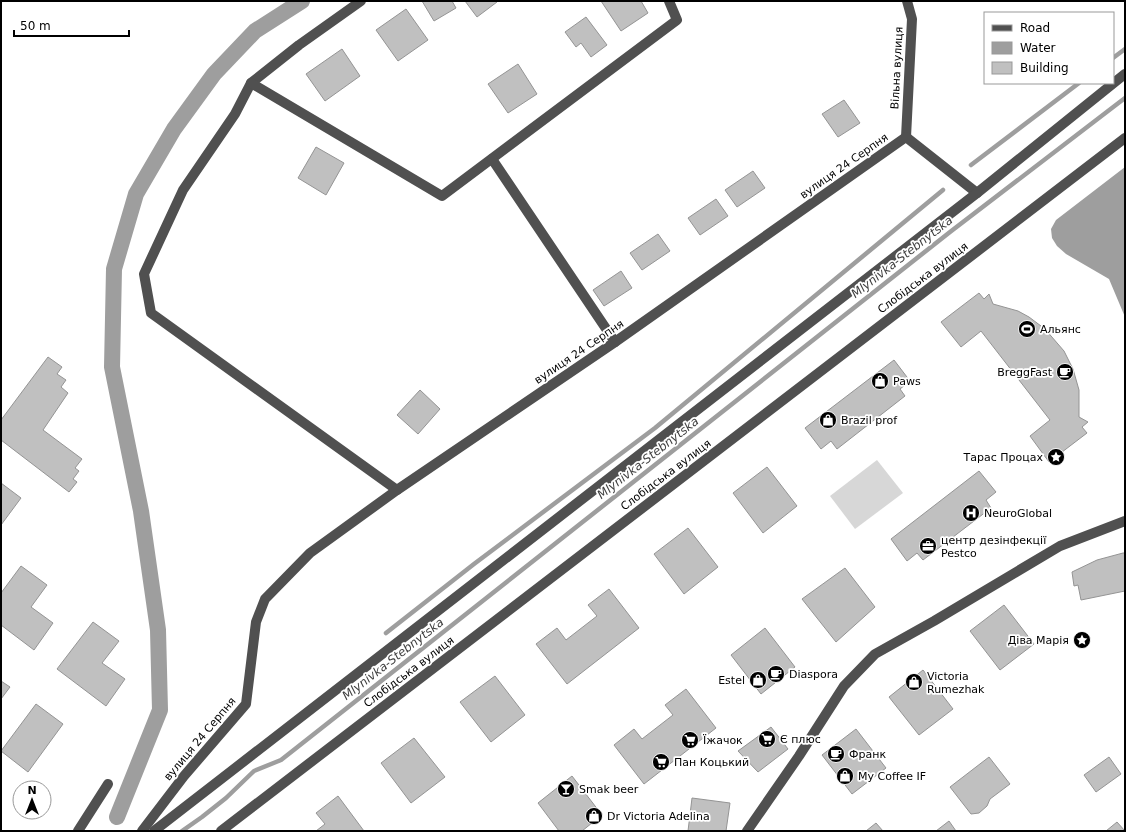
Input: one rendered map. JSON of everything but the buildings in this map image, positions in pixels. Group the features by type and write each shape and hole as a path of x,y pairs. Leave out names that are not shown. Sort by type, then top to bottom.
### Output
{"street":[{"path":"361,1 299,45 251,83 235,114 183,190 144,274 151,313 397,490"},
{"path":"251,83 442,196 677,20 669,1"},
{"name":"Вільна вулиця","path":"906,137 912,18 907,1"},
{"path":"1114,83 1125,74"},
{"path":"154,831 977,193 1113,84"},
{"name":"вулиця 24 Серпня","path":"142,831 184,776 246,704 256,622 265,599 310,553 397,490 615,342 906,137 977,193"},
{"name":"Слобідська вулиця","path":"221,831 1125,138"},
{"path":"492,159 615,342"},
{"path":"747,831 799,756 844,686 875,654 929,624 1060,546 1125,521"},
{"path":"78,831 108,784"}],"shaded area":[{"path":"877,460 903,493 855,529 830,496"}],"water":[{"path":"1125,167 1125,317 1109,279 1066,254 1057,246 1052,238 1051,229 1056,220"}],"waterway":[{"path":"117,817 160,710 158,630 141,511 112,367 114,269 136,194 174,129 214,74 255,31 302,1"},
{"path":"1114,57 1125,49"},
{"path":"971,165 1078,84"},
{"name":"Mlynivka-Stebnytska","path":"182,831 226,798 254,771 281,760 950,232 1125,98"},
{"path":"386,633 474,564 655,428 943,190"}],"place":[{"name":"Альянс","path":"1027,329"},
{"name":"BreggFast","path":"1065,372"},
{"name":"Paws","path":"880,381"},
{"name":"Brazil prof","path":"828,420"},
{"name":"Тарас Процах","path":"1056,457"},
{"name":"NeuroGlobal","path":"971,513"},
{"name":"центр дезінфекції Pestco","path":"928,546"},
{"name":"Діва Марія","path":"1082,640"},
{"name":"Diaspora","path":"776,674"},
{"name":"Estel","path":"758,680"},
{"name":"Victoria Rumezhak","path":"914,682"},
{"name":"Є плюс","path":"767,739"},
{"name":"Їжачок","path":"690,740"},
{"name":"Франк","path":"836,754"},
{"name":"Пан Коцький","path":"661,762"},
{"name":"My Coffee IF","path":"845,776"},
{"name":"Smak beer","path":"566,789"},
{"name":"Dr Victoria Adelina","path":"594,816"}]}
